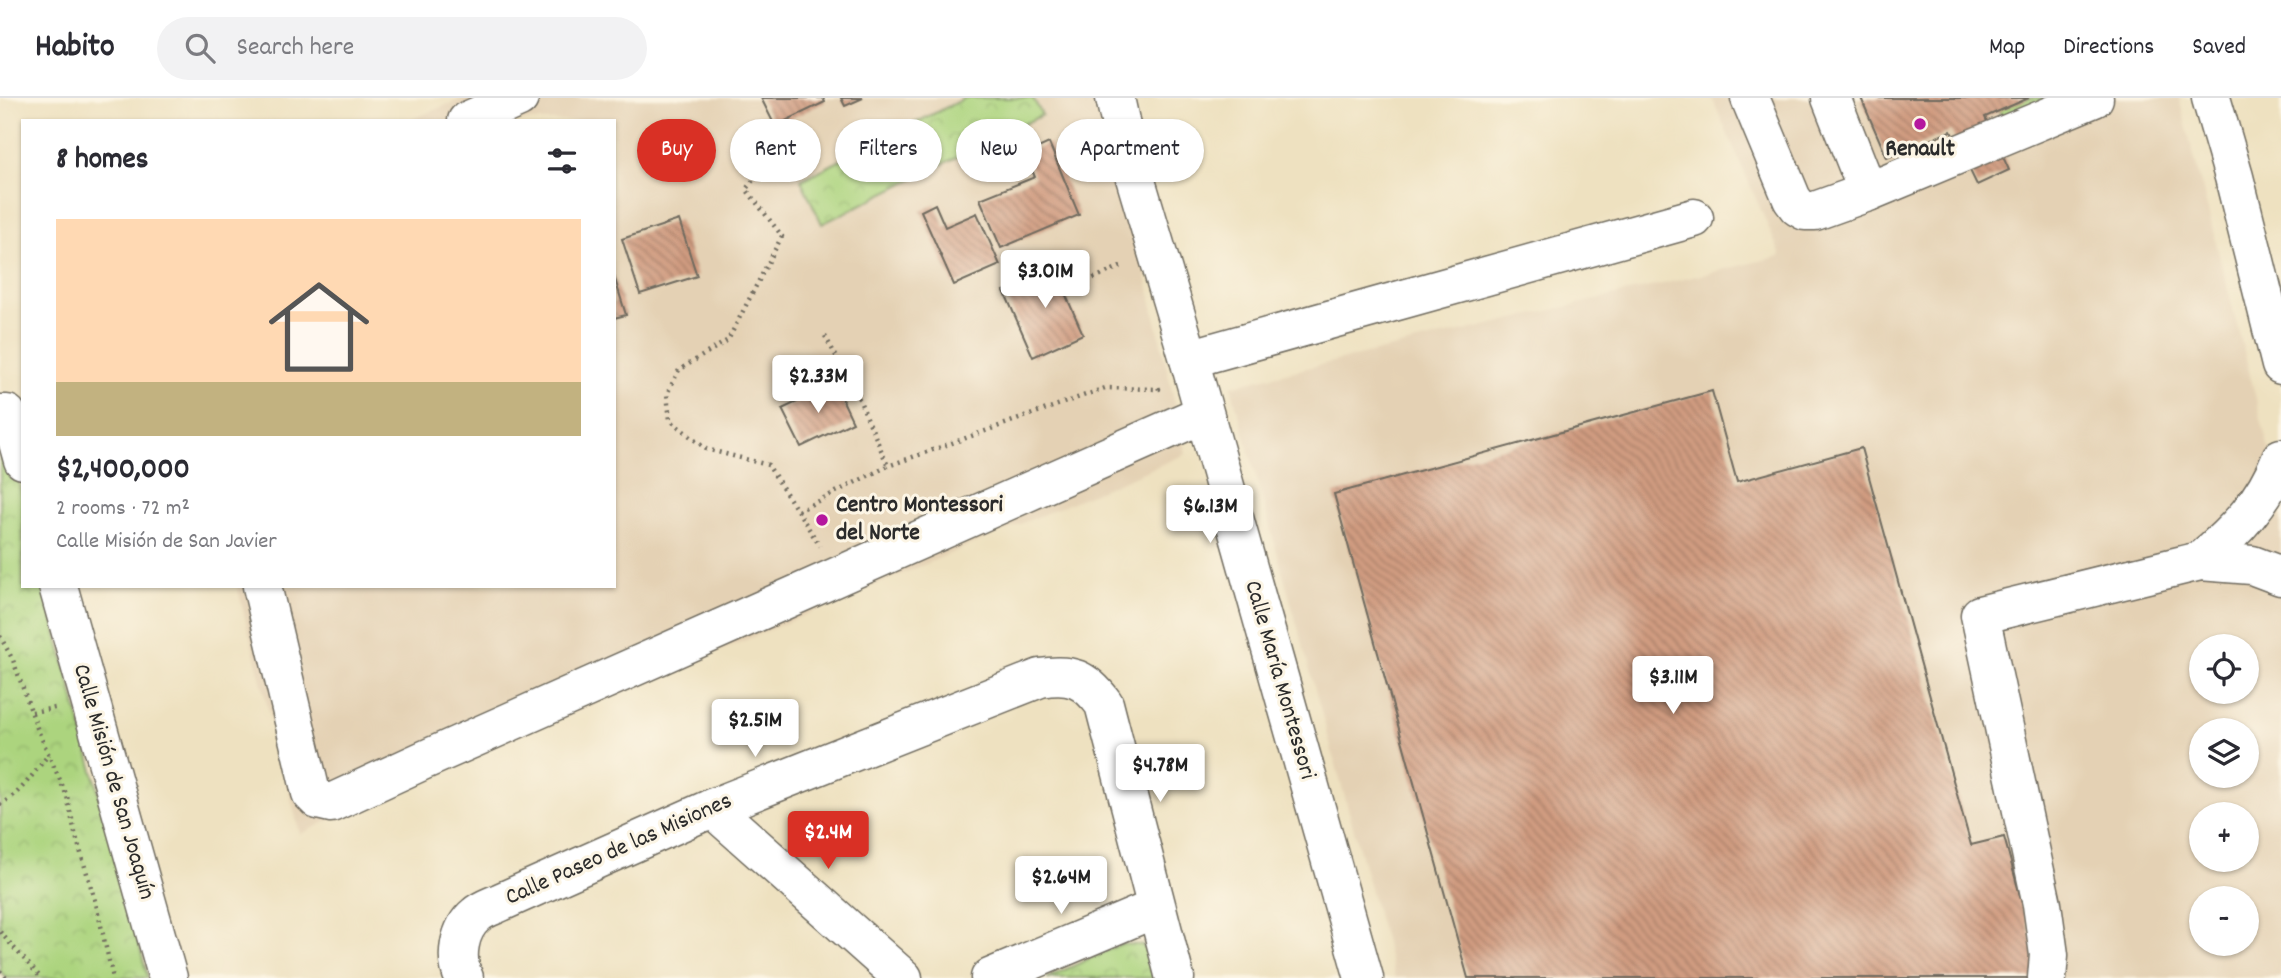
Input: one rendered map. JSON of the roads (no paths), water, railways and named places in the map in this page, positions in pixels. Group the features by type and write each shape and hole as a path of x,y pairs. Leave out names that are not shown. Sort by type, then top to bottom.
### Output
{"street":[{"path":"472,119 519,98"},
{"name":"Calle María Montessori","path":"1115,98 1125,144 1189,359 1364,978"},
{"path":"1750,98 1792,199 1805,211 1815,211 1868,192 2094,98"},
{"path":"1831,98 1868,192"},
{"path":"2211,98 2234,177 2281,365"},
{"path":"1189,359 1693,218"},
{"path":"0,414 7,414 21,453"},
{"path":"262,588 311,793 318,800 331,803 1203,414"},
{"path":"2200,561 2231,535 2254,508 2272,481 2281,458"},
{"path":"2048,978 2049,955 2042,904 1980,615 2200,561 2252,565 2281,576"},
{"name":"Calle Misión de San Joaquín","path":"59,588 168,978"},
{"name":"Calle Paseo de las Misiones","path":"464,978 458,948 464,929 476,914 712,808 1040,678 1060,675 1077,679 1092,687 1104,704 1175,978"},
{"path":"712,808 903,978"},
{"path":"990,978 1156,908"}],"place":[{"name":"Renault","path":"1920,124"},
{"name":"Centro Montessori del Norte","path":"822,520"}]}
